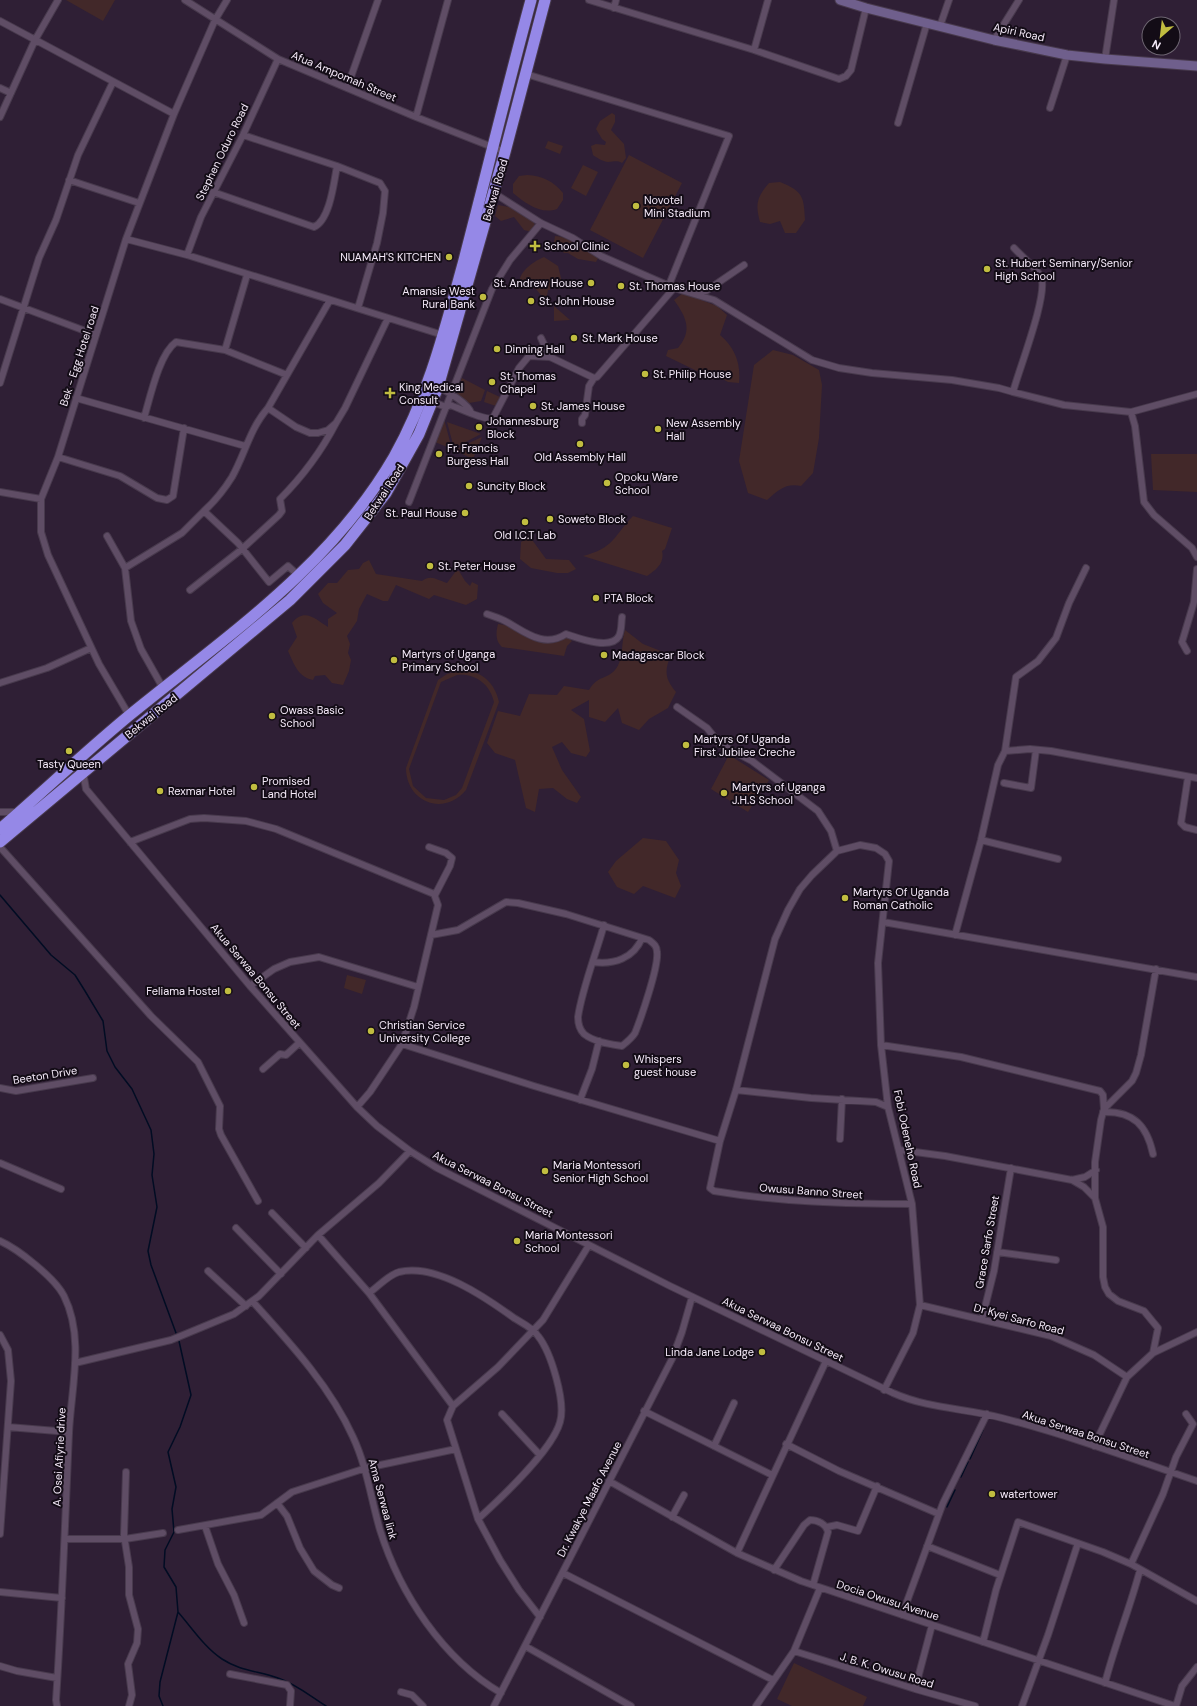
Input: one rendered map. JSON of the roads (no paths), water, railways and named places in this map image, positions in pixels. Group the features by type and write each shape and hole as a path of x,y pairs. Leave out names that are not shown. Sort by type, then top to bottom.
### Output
{"highway":[{"name":"Bekwai Road","path":"0,842 83,771 290,600 345,545 386,493 419,434 438,387 448,337 494,148 507,87 531,0"},
{"name":"Bekwai Road","path":"0,829 129,715 175,679 299,576 316,560 353,517 393,458 414,416 448,337 506,152 546,0"},
{"path":"527,16 541,20"},
{"path":"175,679 183,689"}],"street":[{"path":"0,117 35,40 58,0"},
{"name":"Afua Ampomah Street","path":"185,0 278,59 416,117 506,152"},
{"name":"Bek - Egg Hotel road","path":"129,715 91,648 48,555 41,532 41,499 58,457 126,239 139,203 174,114 216,20 227,0"},
{"path":"347,88 378,0"},
{"path":"416,117 448,0"},
{"path":"589,0 754,50 839,79 846,76 851,70 866,8"},
{"path":"614,8 616,0"},
{"path":"754,50 768,0"},
{"name":"Apiri Road","path":"840,0 866,8 994,40 1067,54 1105,59 1197,66"},
{"path":"940,26 949,0"},
{"path":"994,40 1020,0"},
{"path":"1105,59 1114,0"},
{"path":"0,21 174,114"},
{"path":"898,123 928,23"},
{"path":"1050,108 1067,54"},
{"name":"Stephen Oduro Road","path":"187,256 201,217 278,59"},
{"path":"526,74 729,136 672,287 600,376 594,378 589,386 585,415 582,419 582,423"},
{"path":"0,383 3,364 39,258 56,220 81,148 113,82"},
{"path":"0,88 11,93"},
{"path":"242,135 337,166 374,179 380,183 385,191 385,202 377,243 358,308"},
{"path":"213,192 314,227 323,220 330,198 337,166"},
{"path":"69,180 139,203"},
{"path":"494,193 541,223 573,238 601,256 639,274 672,287 714,300 812,360 826,365 872,373 952,380 998,388 1064,405 1131,412 1197,394"},
{"path":"409,502 492,289 500,274 541,223"},
{"path":"126,239 358,308 448,337"},
{"path":"1012,392 1032,330 1043,287 1041,277 1014,248"},
{"path":"696,294 706,291 744,265"},
{"path":"224,350 247,275"},
{"path":"0,299 96,335"},
{"path":"125,568 182,532 215,501 232,476 257,420 268,408 330,300"},
{"path":"190,590 242,549 282,511 280,499 291,489 327,440 388,318"},
{"path":"540,338 550,357"},
{"path":"144,418 160,368 170,346 176,342 224,350 287,375"},
{"path":"433,402 446,407 450,405 489,419 493,418 519,368 526,358 534,355 550,357 594,378"},
{"path":"438,387 451,393 469,407 471,413"},
{"path":"76,398 245,446"},
{"path":"268,408 296,427 310,433 328,430 336,424"},
{"path":"1131,412 1135,426 1144,502 1152,512 1192,548 1197,557"},
{"path":"58,457 120,476 157,498 167,500 172,496 184,428"},
{"path":"0,492 41,499"},
{"path":"204,511 238,543 269,582 288,566 299,576"},
{"path":"107,536 125,568 131,621 141,649 164,688"},
{"path":"955,935 981,840 998,765 1005,751 1016,677 1038,661 1052,644 1069,603 1086,568"},
{"path":"1187,651 1182,642 1194,602 1197,569"},
{"path":"487,614 503,620 540,640 560,638 566,634 580,640 601,643 613,641 618,638 622,627 622,617"},
{"path":"0,683 47,668 91,648"},
{"path":"402,1044 580,1100 720,1141 736,1090 775,939 788,910 800,889 837,851 831,831 818,811 752,761 720,744 707,728 677,707"},
{"path":"1005,751 1015,749 1036,750 1197,778"},
{"path":"1004,783 1031,788 1036,750"},
{"path":"69,783 86,789 83,771"},
{"path":"1188,777 1181,823 1185,827 1197,830"},
{"name":"Akua Serwaa Bonsu Street","path":"86,789 250,986 357,1107 377,1126 410,1151 437,1168 692,1297 826,1360 884,1390 910,1400 939,1408 987,1414 1094,1446 1197,1481"},
{"path":"0,812 20,812"},
{"path":"130,842 190,819 204,818 246,821 276,829 429,891 435,895 438,905 402,1044 370,1092 357,1107"},
{"path":"981,840 1058,859"},
{"name":"Fobi Odeneho Road","path":"837,851 860,845 876,848 885,854 888,861 878,963 881,1045 888,1107 900,1150 912,1204 920,1306 915,1328 884,1390"},
{"path":"0,847 151,1016 198,1062 220,1106 219,1129 221,1135 258,1201"},
{"path":"429,847 446,853 452,858 450,866 435,895"},
{"path":"431,935 458,930 506,902 536,907 604,925 649,940 655,945 658,958 634,1033 628,1042 622,1046 599,1041 584,1034 579,1026 578,1018 604,925"},
{"path":"883,922 1197,977"},
{"path":"593,962 607,964 620,959 635,951 642,938"},
{"path":"250,986 274,969 290,962 319,957 418,987"},
{"path":"1104,1110 1132,1081 1136,1073 1141,1055 1156,969"},
{"path":"580,1100 592,1069 599,1041"},
{"path":"263,1069 280,1054 286,1055 299,1043"},
{"path":"881,1045 961,1057 1100,1091 1103,1095 1104,1110 1098,1131 1095,1162 1095,1198 1102,1227 1103,1277 1105,1287 1109,1294 1118,1301 1144,1311 1158,1328 1153,1352"},
{"name":"Beeton Drive","path":"0,1088 16,1091 93,1078"},
{"path":"736,1090 811,1098 876,1102 888,1107"},
{"path":"876,1102 887,1092"},
{"path":"840,1139 842,1099"},
{"path":"1104,1110 1121,1113 1137,1121 1144,1129 1148,1137 1153,1154"},
{"name":"Owusu Banno Street","path":"720,1141 710,1188 714,1191 790,1202 912,1204"},
{"path":"900,1150 1011,1168 1072,1180 1084,1187 1095,1198"},
{"path":"75,1363 170,1340 222,1319 253,1302 318,1235 379,1183 410,1151"},
{"path":"0,1163 61,1189"},
{"name":"Grace Sarfo Street","path":"982,1319 997,1252 1011,1168"},
{"path":"1072,1180 1085,1177 1096,1170"},
{"path":"272,1213 306,1248"},
{"path":"236,1228 281,1274"},
{"path":"318,1235 369,1294 453,1406"},
{"name":"A. Osei Afiyrie drive","path":"0,1242 26,1257 64,1296 72,1321 75,1363 69,1432 56,1700 57,1706"},
{"path":"540,1617 518,1590 478,1519 447,1420 453,1406 498,1367 534,1331 548,1313 589,1245"},
{"path":"997,1252 1056,1260"},
{"path":"208,1270 246,1306"},
{"path":"369,1294 390,1276 399,1272 422,1271 444,1277 471,1290 534,1331 543,1342 550,1360 562,1407 560,1424 540,1454 513,1486 478,1519"},
{"name":"Dr. Kwakye Maafo Avenue","path":"494,1706 502,1693 676,1350 692,1297"},
{"name":"Ama Serwaa link","path":"253,1302 290,1343 328,1393 353,1437 366,1468 382,1537 408,1593 446,1650 476,1676 502,1693"},
{"name":"Dr Kyei Sarfo Road","path":"920,1306 1025,1329 1066,1341 1094,1355 1127,1377"},
{"path":"1094,1446 1127,1377 1153,1352 1197,1332"},
{"path":"0,1335 8,1350 11,1374 0,1534"},
{"path":"737,1553 826,1360"},
{"path":"714,1446 734,1403"},
{"path":"644,1411 772,1475"},
{"path":"502,1414 540,1454"},
{"path":"902,1615 939,1514 987,1414"},
{"path":"1131,1564 1172,1472 1176,1457 1193,1424 1192,1420 1186,1414"},
{"path":"8,1427 69,1432"},
{"path":"786,1444 839,1471 877,1486 939,1514"},
{"path":"178,1530 261,1515 292,1492 366,1468 456,1449"},
{"path":"126,1472 125,1539 130,1567 129,1595 138,1629 137,1642 128,1664 132,1696 129,1706"},
{"name":"Docia Owusu Avenue","path":"609,1481 737,1553 774,1570 820,1588 1175,1706"},
{"path":"774,1570 807,1522 814,1520 827,1528 837,1525 858,1531 877,1486"},
{"path":"672,1517 684,1495"},
{"path":"277,1503 287,1516 300,1548 314,1571 332,1585 339,1588"},
{"path":"983,1642 1000,1575 1018,1522 1078,1543 1131,1564 1197,1601"},
{"path":"205,1526 218,1564 234,1595 244,1623"},
{"path":"813,1585 828,1535 827,1528"},
{"path":"65,1539 125,1539 163,1533"},
{"path":"1022,1706 1039,1661 1078,1543"},
{"path":"927,1546 1000,1575"},
{"path":"1105,1683 1112,1654 1134,1596 1140,1570"},
{"path":"563,1573 772,1680"},
{"path":"756,1706 772,1680 794,1651 820,1588"},
{"path":"0,1592 62,1598"},
{"path":"915,1689 932,1625"},
{"path":"525,1646 631,1706"},
{"name":"J. B. K. Owusu Road","path":"794,1651 975,1706"},
{"path":"0,1666 17,1672 57,1678"},
{"path":"1175,1706 1182,1686 1197,1667"},
{"path":"230,1674 287,1684 290,1690 290,1706"},
{"path":"401,1692 412,1695 423,1706"},
{"path":"946,1706 948,1699"}],"waterway":[{"path":"0,895 51,955 75,975 103,1021 107,1051 115,1067 132,1089 151,1130 154,1154 152,1175 157,1207 148,1251 151,1265 176,1333"},
{"path":"163,1706 159,1696 160,1682 178,1612 176,1587 164,1567 165,1550 174,1532 172,1509 176,1487 168,1452 180,1427 191,1395 179,1341"},
{"path":"970,1459 983,1430"},
{"path":"961,1477 968,1462"},
{"path":"947,1507 955,1490"},
{"path":"178,1612 204,1644 222,1659 236,1666 285,1681 326,1706"}],"place":[{"name":"Novotel Mini Stadium","path":"636,206"},
{"name":"School Clinic","path":"535,246"},
{"name":"NUAMAH'S KITCHEN","path":"449,257"},
{"name":"St. Hubert Seminary/Senior High School","path":"987,269"},
{"name":"St. Andrew House","path":"591,283"},
{"name":"St. Thomas House","path":"621,286"},
{"name":"Amansie West Rural Bank","path":"483,297"},
{"name":"St. John House","path":"531,301"},
{"name":"St. Mark House","path":"574,338"},
{"name":"Dinning Hall","path":"497,349"},
{"name":"St. Philip House","path":"645,374"},
{"name":"St. Thomas Chapel","path":"492,382"},
{"name":"King Medical Consult","path":"390,393"},
{"name":"St. James House","path":"533,406"},
{"name":"Johannesburg Block","path":"479,427"},
{"name":"New Assembly Hall","path":"658,429"},
{"name":"Old Assembly Hall","path":"580,444"},
{"name":"Fr. Francis Burgess Hall","path":"439,454"},
{"name":"Opoku Ware School","path":"607,483"},
{"name":"Suncity Block","path":"469,486"},
{"name":"St. Paul House","path":"465,513"},
{"name":"Soweto Block","path":"550,519"},
{"name":"Old I.C.T Lab","path":"525,522"},
{"name":"St. Peter House","path":"430,566"},
{"name":"PTA Block","path":"596,598"},
{"name":"Madagascar Block","path":"604,655"},
{"name":"Martyrs of Uganga Primary School","path":"394,660"},
{"name":"Owass Basic School","path":"272,716"},
{"name":"Martyrs Of Uganda First Jubilee Creche","path":"686,745"},
{"name":"Tasty Queen","path":"69,751"},
{"name":"Promised Land Hotel","path":"254,787"},
{"name":"Rexmar Hotel","path":"160,791"},
{"name":"Martyrs of Uganga J.H.S School","path":"724,793"},
{"name":"Martyrs Of Uganda Roman Catholic","path":"845,898"},
{"name":"Feliama Hostel","path":"228,991"},
{"name":"Christian Service University College","path":"371,1031"},
{"name":"Whispers guest house","path":"626,1065"},
{"name":"Maria Montessori Senior High School","path":"545,1171"},
{"name":"Maria Montessori School","path":"517,1241"},
{"name":"Linda Jane Lodge","path":"762,1352"},
{"name":"watertower","path":"992,1494"}]}
